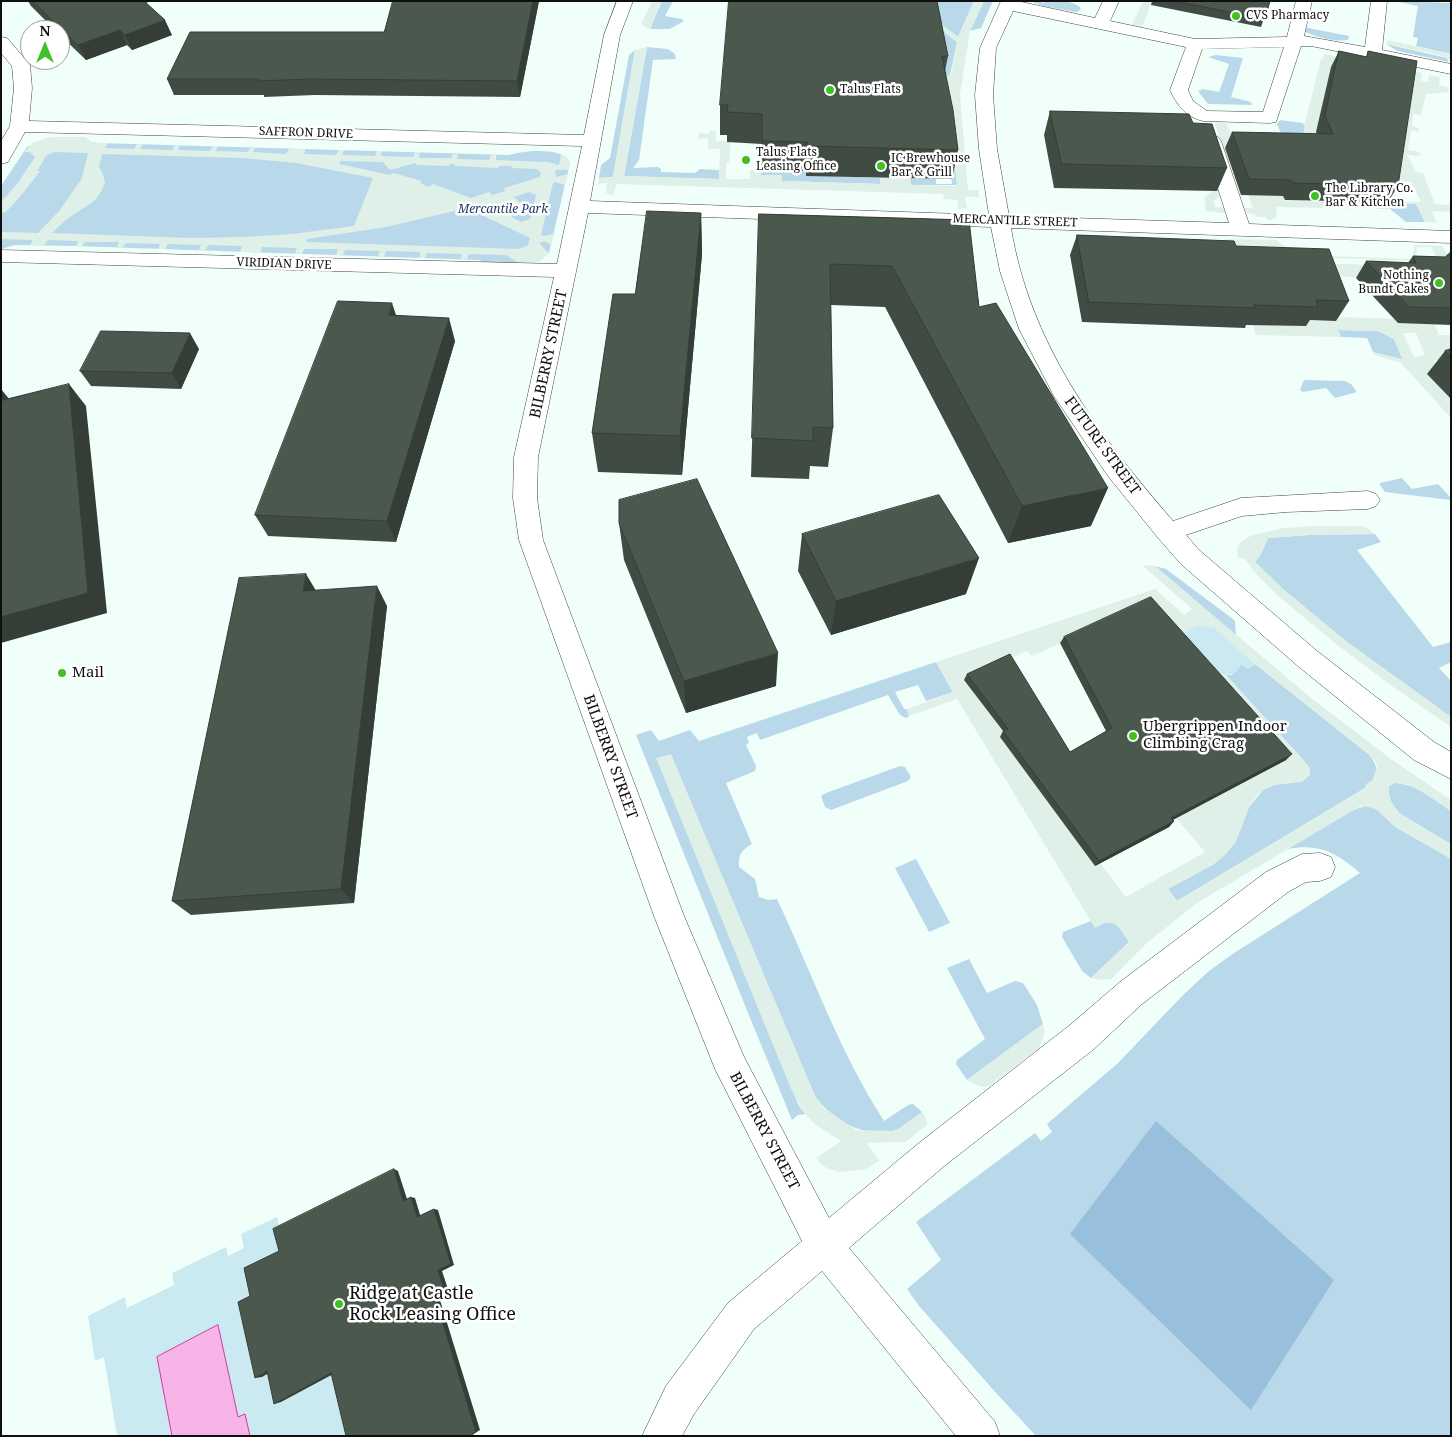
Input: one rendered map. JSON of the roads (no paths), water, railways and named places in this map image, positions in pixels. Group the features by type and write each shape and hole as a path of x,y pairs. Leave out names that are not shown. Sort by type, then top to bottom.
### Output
{"street":[{"name":"BILBERRY STREET","path":"625,1 612,35 580,207 526,457 525,498 530,540 669,916 732,1069 824,1246 982,1436"},
{"path":"1100,24 1111,1"},
{"path":"1195,44 1179,90 1186,104 1204,116 1270,118 1296,36 1304,1"},
{"path":"1373,53 1379,1"},
{"path":"1008,3 1195,44 1296,36"},
{"name":"FUTURE STREET","path":"1008,3 988,48 984,95 988,149 999,220 1010,271 1030,329 1065,396 1116,470 1190,557 1308,659 1424,751 1451,767"},
{"path":"1128,30 1296,36 1310,41 1451,69"},
{"path":"1,42 21,65 23,102 19,126 1,158"},
{"path":"1204,116 1241,229"},
{"name":"SAFFRON DRIVE","path":"19,126 593,141"},
{"name":"MERCANTILE STREET","path":"580,207 1451,237"},
{"name":"VIRIDIAN DRIVE","path":"1,256 566,271"},
{"path":"1168,532 1241,507 1286,503 1368,500"},
{"path":"661,1436 680,1400 741,1316 931,1155 1051,1060 1082,1038 1130,993 1277,882 1302,868 1320,867"}],"place":[{"name":"CVS Pharmacy","path":"1236,16"},
{"name":"Talus Flats","path":"830,90"},
{"name":"Talus Flats Leasing Office","path":"746,160"},
{"name":"IC Brewhouse Bar & Grill","path":"881,166"},
{"name":"The Library Co. Bar & Kitchen","path":"1315,196"},
{"name":"Nothing Bundt Cakes","path":"1439,283"},
{"name":"Mail","path":"62,673"},
{"name":"Ubergrippen Indoor Climbing Crag","path":"1133,736"},
{"name":"Ridge at Castle Rock Leasing Office","path":"339,1304"}],"park label":[{"name":"Mercantile Park","path":"503,210"}]}
